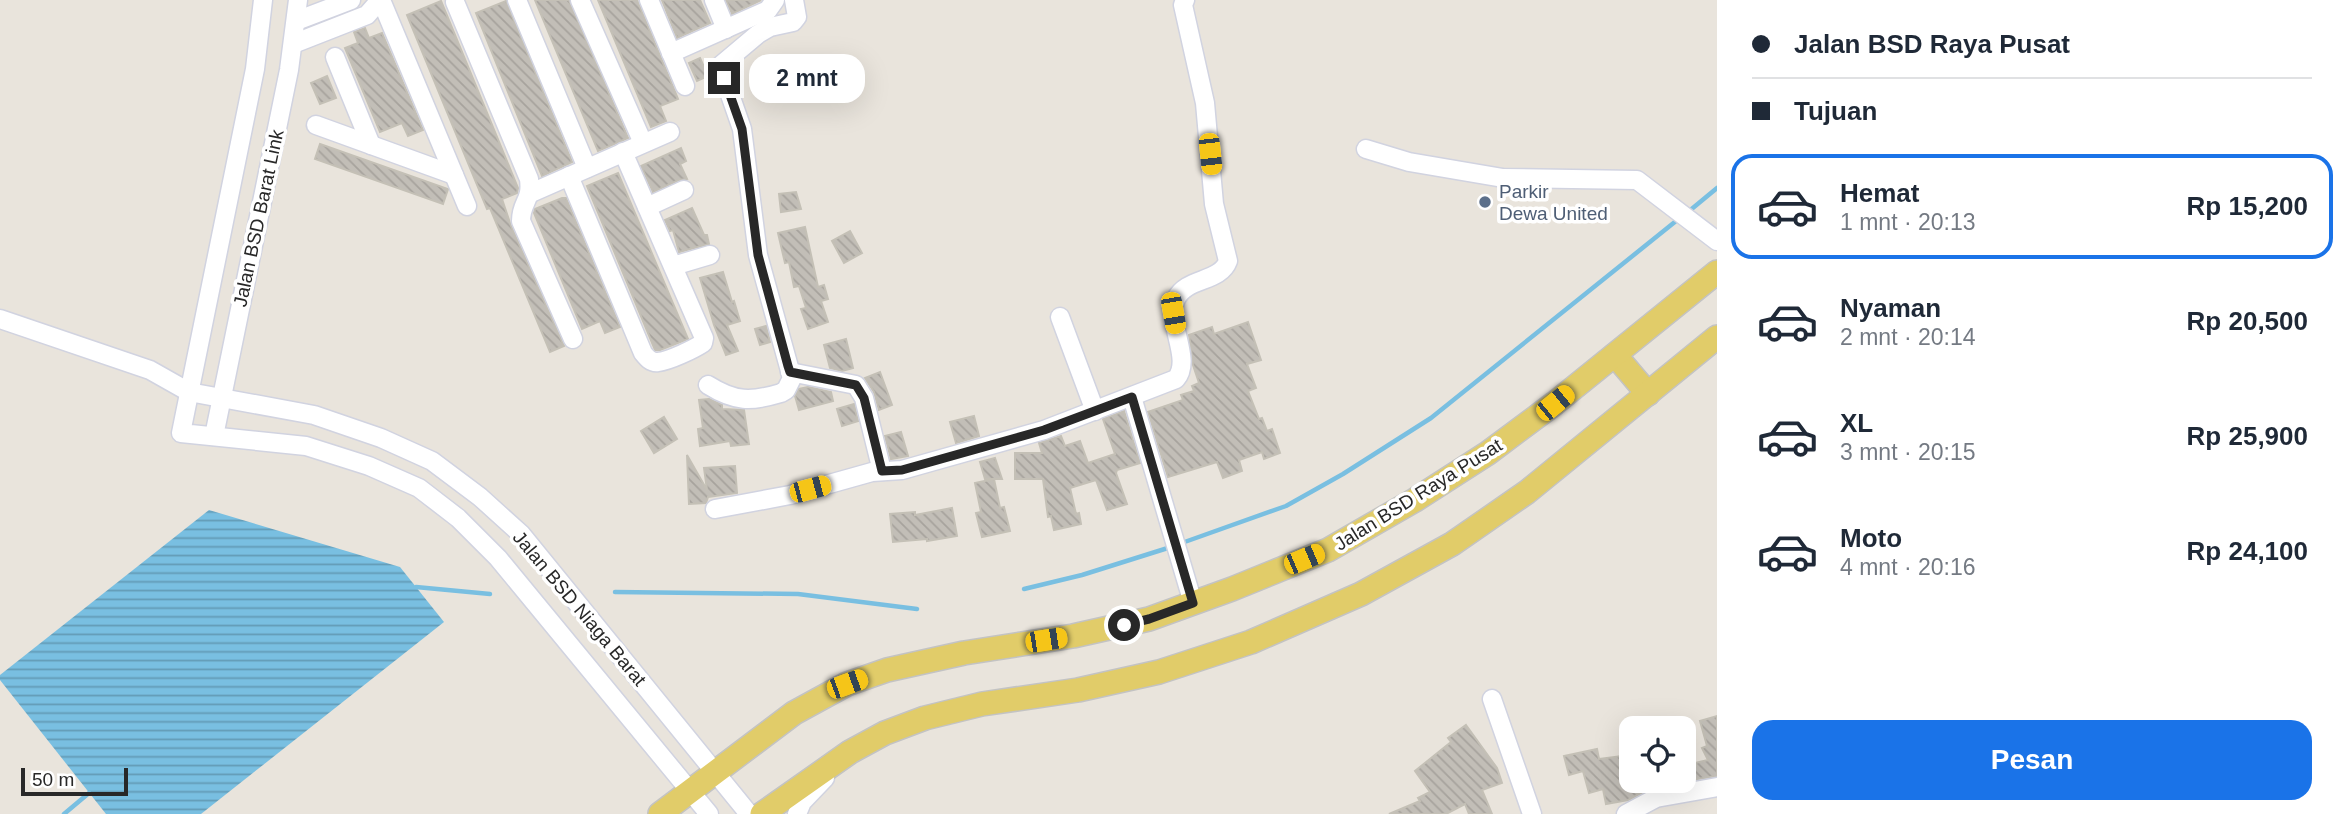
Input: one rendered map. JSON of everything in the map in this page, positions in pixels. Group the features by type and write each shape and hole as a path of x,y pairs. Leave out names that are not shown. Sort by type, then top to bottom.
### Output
{"main road":[{"name":"Jalan BSD Raya Pusat","path":"660,814 794,713 847,684 887,670 964,653 1073,636 1149,619 1328,550 1415,500 1488,453 1615,355 1717,271"},
{"path":"762,814 850,752 885,733 925,718 982,704 1078,690 1159,672 1251,642 1361,594 1452,544 1527,492 1717,337"},
{"path":"1615,355 1648,394"}],"street":[{"name":"Jalan BSD Barat Link","path":"181,433 255,69 263,0"},
{"name":"Jalan BSD Barat Link","path":"214,436 293,44 298,0"},
{"path":"296,21 351,0"},
{"path":"293,44 367,15 380,0 467,206"},
{"path":"517,0 587,168"},
{"path":"580,0 643,143"},
{"path":"649,0 685,86"},
{"path":"714,0 726,29"},
{"path":"671,53 768,10 775,0"},
{"path":"708,385 742,400 786,390 792,379 758,255 742,129 720,66 758,34 770,27 793,22 797,17 794,0"},
{"path":"715,509 790,495 882,471 902,470 1044,430 1169,383 1180,375 1182,363 1173,313 1175,302 1188,285 1223,270 1228,261 1214,204 1205,103 1183,5 1185,0"},
{"path":"456,1 529,179 531,193"},
{"path":"335,57 371,145"},
{"path":"316,125 454,175"},
{"path":"573,339 521,221 521,211 531,193 670,132"},
{"path":"1366,149 1409,162 1503,178 1637,180 1717,241"},
{"path":"569,176 643,353 649,360 658,362 703,343 704,338 623,152"},
{"path":"647,207 684,190"},
{"path":"673,266 710,255"},
{"path":"1060,317 1095,411"},
{"path":"0,319 150,370 189,392"},
{"path":"790,372 856,385 864,398 882,471"},
{"name":"Jalan BSD Niaga Barat","path":"189,392 314,415 381,438 432,461 480,497 521,534 749,814"},
{"path":"1132,397 1193,603"},
{"name":"Jalan BSD Niaga Barat","path":"181,433 306,446 369,466 419,488 458,518 498,558 709,814"},
{"path":"1492,699 1531,814"},
{"path":"797,814 802,802 850,752"},
{"path":"1626,814 1656,798 1717,788"}],"water":[{"path":"209,510 400,567 444,622 201,814 106,814 0,680 0,675"}],"building":[{"path":"535,0 569,0 628,138 598,151"},
{"path":"598,0 637,0 678,99 660,106 666,121 651,127"},
{"path":"662,0 700,0 710,23 677,38"},
{"path":"726,0 761,0 732,14"},
{"path":"441,1 518,188 517,193 502,199 511,226 564,346 550,352 490,208 487,209 407,15"},
{"path":"506,1 572,162 542,176 476,13"},
{"path":"365,28 369,38 382,33 423,130 408,136 402,123 380,132 345,48 358,43 354,32"},
{"path":"700,58 708,76 697,81 689,63"},
{"path":"327,76 336,98 320,104 311,83"},
{"path":"320,144 448,189 443,204 315,159"},
{"path":"681,148 686,161 680,164 687,179 653,192 641,166"},
{"path":"618,173 688,339 660,350 655,350 587,186"},
{"path":"796,192 801,209 781,212 779,194"},
{"path":"566,198 620,327 605,333 600,321 582,329 534,213 535,209"},
{"path":"692,208 709,244 679,252 673,230 670,231 665,220"},
{"path":"805,227 818,287 824,285 828,299 821,301 828,322 808,329 801,309 806,308 799,286 794,287 789,262 785,263 778,233"},
{"path":"850,231 862,253 844,263 832,241"},
{"path":"723,272 740,321 727,325 738,351 726,355 700,278"},
{"path":"1248,322 1261,360 1247,364 1256,388 1248,391 1259,419 1262,418 1267,431 1272,429 1280,453 1264,459 1262,452 1239,460 1242,471 1223,478 1217,462 1168,477 1148,412 1183,400 1181,395 1194,391 1192,386 1199,383 1193,365 1189,335 1212,327 1214,334"},
{"path":"766,326 770,342 760,345 755,329"},
{"path":"846,339 853,368 842,371 830,368 824,345"},
{"path":"880,372 892,405 879,410 874,392 865,378"},
{"path":"808,387 831,392 833,401 799,410 795,396 799,389"},
{"path":"709,399 722,405 722,409 744,410 749,444 731,446 730,441 700,446 698,429 703,428 699,400"},
{"path":"854,404 858,421 842,426 837,409"},
{"path":"1124,411 1140,463 1117,470 1116,473 1127,504 1107,510 1096,480 1070,488 1081,524 1054,530 1051,516 1048,517 1043,479 1015,479 1015,453 1042,453 1039,443 1061,436 1065,446 1080,441 1088,463 1115,454 1103,419"},
{"path":"974,416 979,436 956,443 950,422"},
{"path":"664,417 677,439 654,453 641,431"},
{"path":"901,432 908,456 891,459 885,436"},
{"path":"687,455 707,490 704,468 735,466 737,493 708,497 706,503 689,504"},
{"path":"995,458 1002,479 985,479 980,462"},
{"path":"994,479 1000,508 1004,507 1010,531 982,537 976,513 981,512 975,483"},
{"path":"952,508 957,536 927,541 893,542 890,514 915,512 915,515"},
{"path":"1717,716 1717,776 1696,779 1696,763 1708,760 1702,748 1707,746 1700,721"},
{"path":"1466,725 1497,768 1502,783 1482,790 1492,814 1469,814 1465,804 1446,814 1389,814 1420,801 1418,798 1430,792 1415,771 1451,742 1448,738"},
{"path":"1597,749 1599,759 1619,756 1619,793 1641,793 1628,800 1606,804 1603,789 1589,793 1583,771 1569,775 1564,756"}],"waterway":[{"path":"1688,212 1717,188"},
{"path":"1179,544 1286,506 1343,474 1431,418 1681,217"},
{"path":"1024,589 1082,575 1171,547"},
{"path":"416,587 490,594"},
{"path":"615,592 798,594 917,609"},
{"path":"64,814 89,793"}],"place":[{"name":"Parkir Dewa United","path":"1485,202"}],"route":[{"path":"724,78 742,129 758,255 790,372 856,385 864,398 882,471 902,470 1044,430 1132,397 1193,603 1124,625"}]}
